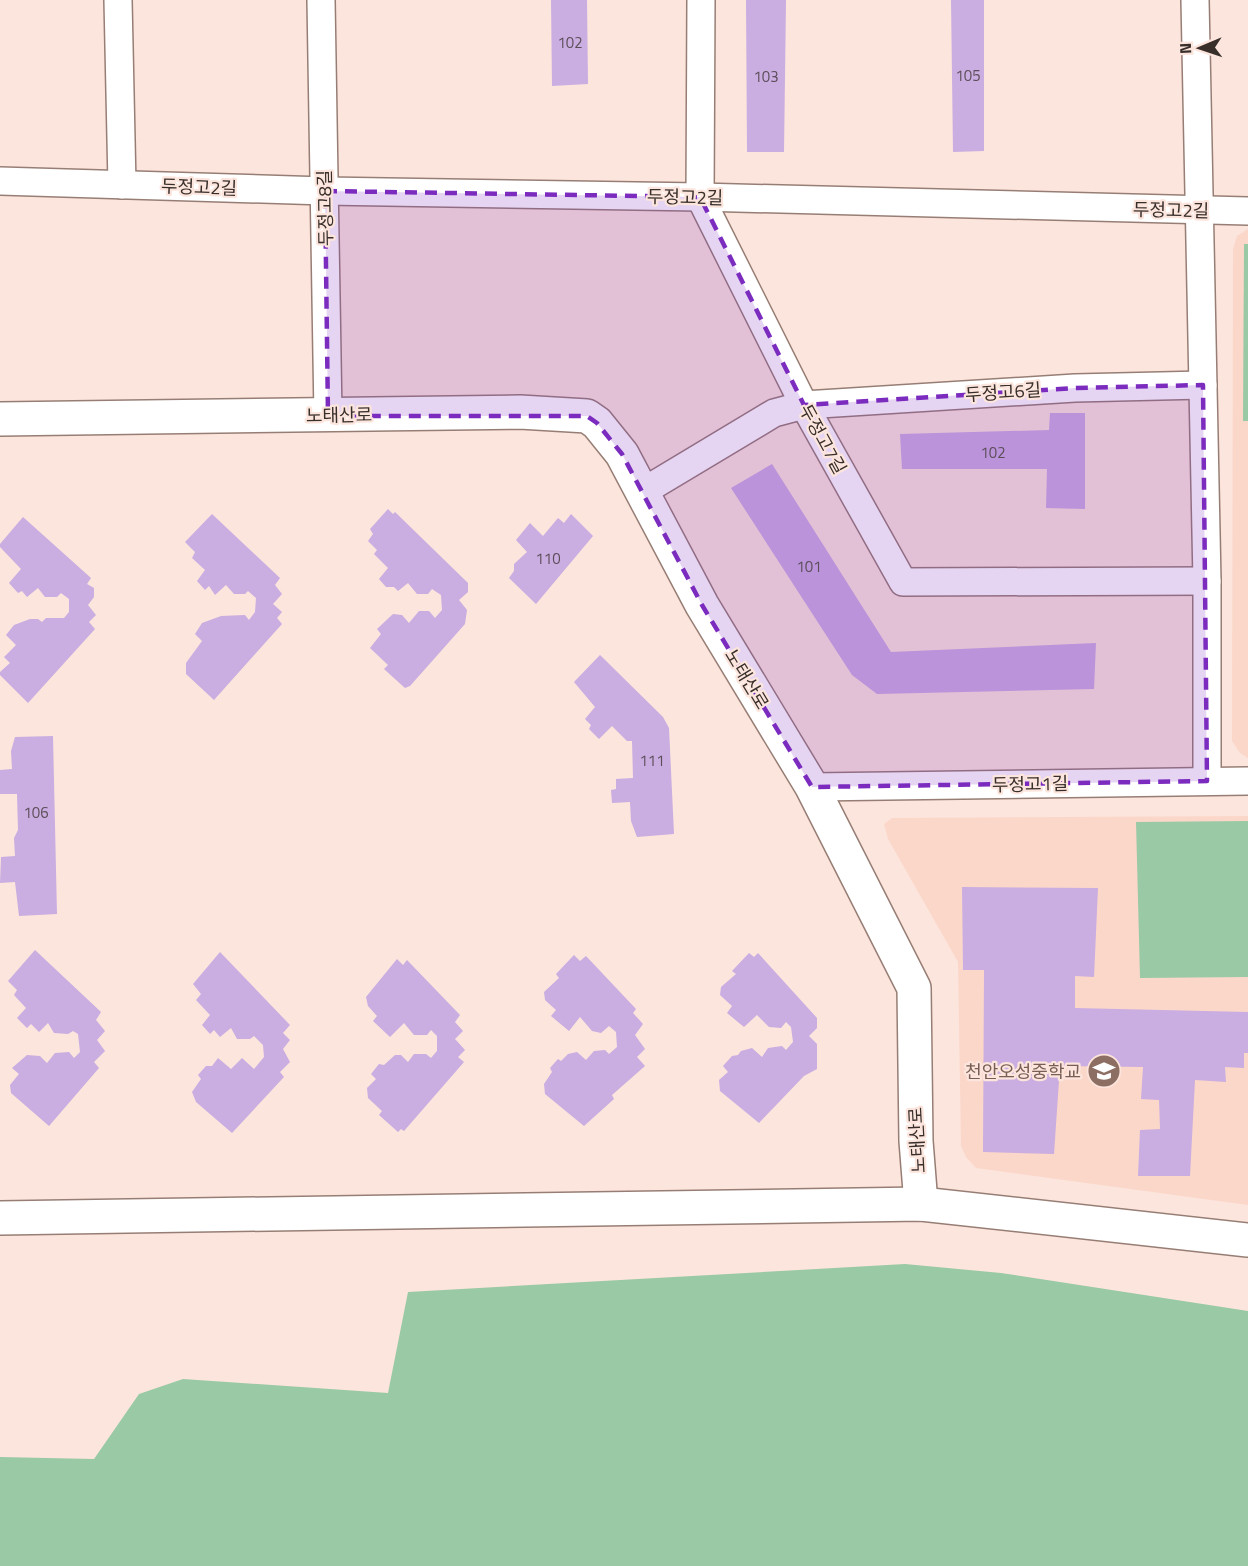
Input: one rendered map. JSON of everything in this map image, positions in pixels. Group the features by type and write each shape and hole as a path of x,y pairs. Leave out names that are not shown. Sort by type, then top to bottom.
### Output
{"street":[{"path":"118,0 122,185"},
{"name":"두정고8길","path":"321,0 328,416"},
{"name":"두정고7길","path":"701,0 700,197 804,405 903,582 1207,581"},
{"path":"1195,0 1207,581 1207,781"},
{"name":"두정고2길","path":"0,181 325,191 700,197 1248,211"},
{"name":"두정고6길","path":"644,491 774,413 804,405 1074,388 1203,385"},
{"name":"노태산로","path":"0,419 328,416 520,411 586,416 597,423 622,454 644,491 702,605 812,787 914,988 916,1141 921,1203"},
{"name":"두정고1길","path":"812,787 1248,781"},
{"path":"0,1218 921,1203 1248,1240"}],"highlighted area":[{"path":"325,191 700,197 804,405 1075,388 1203,385 1207,781 812,787 702,605 622,454 597,423 587,416 328,416"}],"shaded area":[{"path":"1248,229 1248,758 1240,753 1232,741 1233,249 1237,236"},
{"name":"천안오성중학교","path":"1248,816 1248,1205 976,1168 966,1157 961,1146 958,962 888,839 884,824 892,818"}],"green space":[{"path":"1244,244 1248,244 1248,421 1243,421"},
{"path":"1248,821 1248,977 1140,978 1136,822"},
{"path":"905,1264 1001,1273 1248,1311 1248,1566 0,1566 0,1457 94,1459 139,1394 183,1379 388,1393 408,1292"}],"building":[{"path":"551,0 587,0 588,84 552,86"},
{"path":"746,0 786,0 784,152 747,152"},
{"path":"951,0 984,0 984,151 953,152"},
{"path":"1050,413 1085,413 1085,509 1046,508 1047,469 902,469 900,434 1049,430"},
{"path":"772,464 891,652 1096,643 1094,689 877,694 852,675 731,488"},
{"path":"388,509 393,514 395,512 468,583 468,592 459,600 467,610 465,624 410,686 405,688 384,669 388,665 370,648 381,634 377,629 393,614 402,615 409,623 419,611 429,611 435,618 442,610 441,595 432,589 428,594 417,594 408,583 398,591 394,587 386,587 379,579 388,568 374,554 377,550 368,541 373,534 370,529"},
{"path":"212,514 280,578 275,585 282,594 273,604 282,612 277,618 282,624 214,700 186,674 186,663 202,641 195,634 202,623 221,616 245,615 249,620 255,612 256,598 248,591 245,594 234,594 226,585 215,595 209,586 205,590 197,581 205,570 192,558 195,552 185,542"},
{"path":"571,514 593,536 536,604 509,578 514,571 514,564 527,552 516,540 530,523 543,536 558,518 564,523"},
{"path":"23,517 91,578 87,584 94,588 94,597 88,605 96,615 89,622 95,629 28,703 0,675 0,672 10,663 4,657 16,645 6,635 14,625 30,619 38,619 42,622 46,618 64,618 69,612 69,599 61,593 57,597 45,597 38,588 27,597 22,591 18,593 9,583 21,569 0,547 0,544"},
{"path":"600,655 663,717 669,728 674,834 637,837 631,821 630,802 612,803 611,790 616,789 616,779 633,778 632,741 627,741 612,726 599,739 589,729 591,725 585,719 595,707 574,682"},
{"path":"53,736 57,914 19,916 15,882 0,883 1,857 15,856 14,838 18,830 17,794 0,794 0,770 12,769 11,751 15,737"},
{"path":"962,887 1098,888 1094,977 1075,976 1075,1008 1248,1012 1248,1053 1244,1053 1244,1068 1225,1067 1226,1082 1195,1080 1190,1176 1138,1176 1140,1130 1160,1129 1159,1100 1141,1099 1143,1067 1060,1066 1054,1154 983,1152 984,970 963,970"},
{"path":"35,950 101,1012 96,1020 105,1031 97,1040 105,1051 94,1062 99,1068 49,1126 11,1093 10,1085 19,1074 12,1068 27,1055 40,1056 47,1063 55,1053 69,1052 74,1058 80,1052 78,1034 73,1031 68,1034 54,1033 48,1023 39,1032 31,1024 27,1028 17,1018 26,1008 14,995 17,990 8,981"},
{"path":"220,952 290,1025 283,1033 290,1040 283,1049 290,1062 280,1072 284,1077 232,1133 196,1102 192,1092 201,1079 198,1075 206,1066 212,1066 218,1058 231,1069 242,1058 254,1069 264,1057 263,1045 254,1036 250,1039 237,1039 231,1028 220,1037 214,1030 210,1034 202,1025 210,1015 196,1000 201,994 193,984"},
{"path":"749,953 754,957 758,953 817,1018 817,1028 809,1036 817,1044 817,1069 804,1076 759,1123 720,1091 719,1080 728,1072 723,1066 732,1056 738,1055 741,1051 752,1048 762,1057 768,1048 782,1046 786,1050 793,1042 791,1027 786,1022 781,1028 769,1027 757,1015 744,1027 727,1013 732,1006 720,995 721,987 736,974 732,971"},
{"path":"574,955 580,961 586,956 636,1009 633,1013 643,1024 635,1035 645,1049 637,1057 645,1066 612,1095 614,1099 584,1126 545,1094 544,1084 552,1072 550,1068 558,1059 561,1061 568,1054 577,1052 586,1060 594,1051 605,1050 609,1054 617,1047 616,1032 609,1026 601,1033 592,1031 580,1017 569,1031 551,1016 556,1010 545,1000 544,992 559,978 556,974"},
{"path":"397,959 403,965 407,960 460,1015 455,1022 463,1031 455,1039 465,1050 458,1057 464,1062 404,1131 401,1129 398,1132 379,1115 382,1111 368,1098 367,1088 376,1079 371,1074 379,1064 384,1065 395,1055 401,1055 408,1062 414,1054 426,1054 431,1058 437,1051 437,1036 431,1030 427,1035 414,1035 404,1023 390,1037 373,1021 377,1016 368,1006 366,997"}],"place":[{"name":"천안오성중학교","path":"1104,1071"}]}
